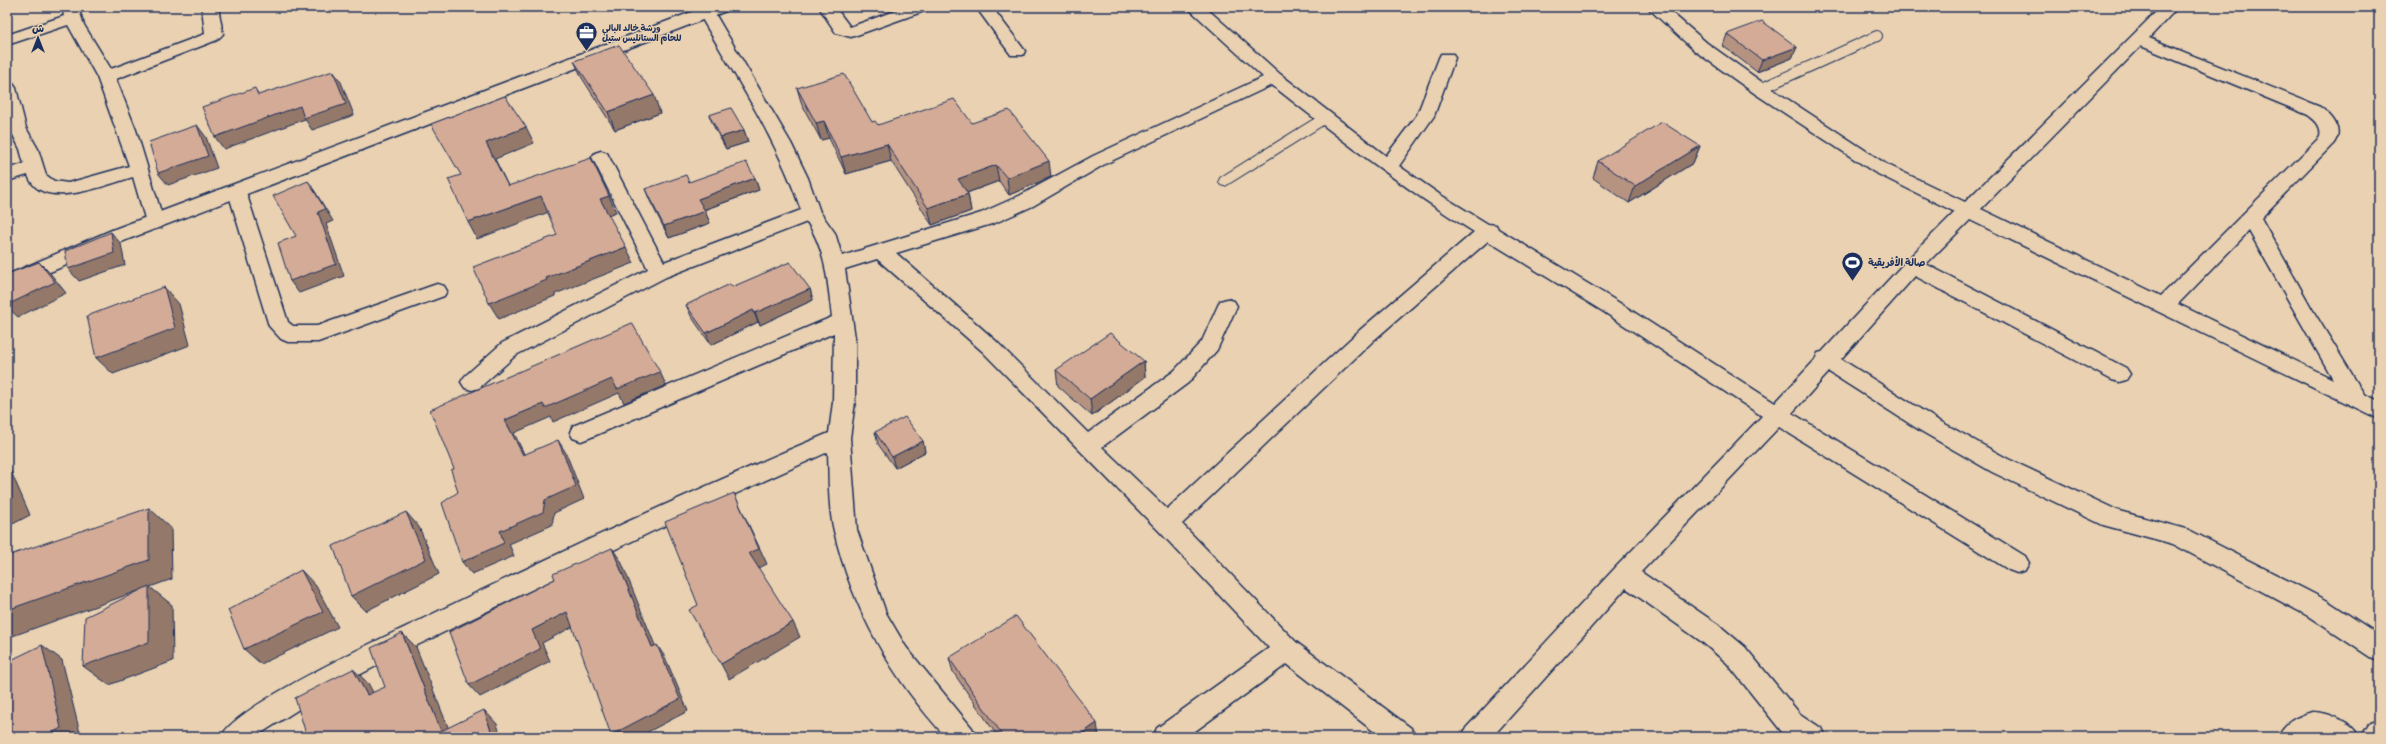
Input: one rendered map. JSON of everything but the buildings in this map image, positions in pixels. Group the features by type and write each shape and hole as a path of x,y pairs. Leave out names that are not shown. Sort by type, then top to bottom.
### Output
{"street":[{"path":"106,77 211,38 216,34 210,7"},
{"path":"827,7 842,30 851,32 921,7"},
{"path":"984,7 1016,51"},
{"path":"1195,7 1274,78 1388,167 1432,198 1489,230 1777,415 2017,563"},
{"path":"1660,8 1701,47 1760,89 1880,168 2379,410"},
{"path":"1475,737 1624,574 1777,415 1825,359 1913,266 2167,8"},
{"path":"7,282 38,267 713,10 799,178 811,213 825,233 835,265 845,338 844,402 839,438 840,494 845,530 876,618 897,655 948,721 963,737"},
{"path":"7,40 72,12 106,77 139,169 155,222"},
{"path":"2138,39 2298,103 2314,111 2329,126 2330,133 2328,139 2164,306"},
{"path":"1388,167 1425,116 1447,58"},
{"path":"835,265 882,252 988,218 1013,207 1099,160 1274,78"},
{"path":"7,88 12,130 29,149 38,178 49,187 68,189 139,169"},
{"path":"601,157 659,272"},
{"path":"7,175 34,166"},
{"path":"237,192 279,326 288,334 318,334 437,291"},
{"path":"472,382 509,349 659,272 811,213"},
{"path":"2251,217 2301,308 2356,399"},
{"path":"1167,524 1367,335 1489,230"},
{"path":"882,252 989,346 1087,446 1167,524 1287,650 1402,737"},
{"path":"1913,266 2119,374"},
{"path":"1087,446 1181,377 1210,344 1227,306"},
{"path":"581,432 842,321"},
{"path":"1825,359 1889,403 2008,470 2113,519 2161,529 2181,537 2317,608 2379,649"},
{"path":"234,737 268,711 316,683 509,588 703,496 839,438"},
{"path":"1624,574 1711,634 1736,655 1791,723 1812,737"},
{"path":"1166,737 1287,650"},
{"path":"2291,737 2302,727 2312,724 2324,724 2346,737"},
{"path":"2374,737 2379,732"}],"lane":[{"path":"1760,89 1877,36"},
{"path":"1224,181 1324,118"}],"place":[{"name":"ورشة خالد البالي للحام الستانليس ستيل","path":"587,52"},
{"name":"صالة الأفريقية","path":"1853,282"}]}
